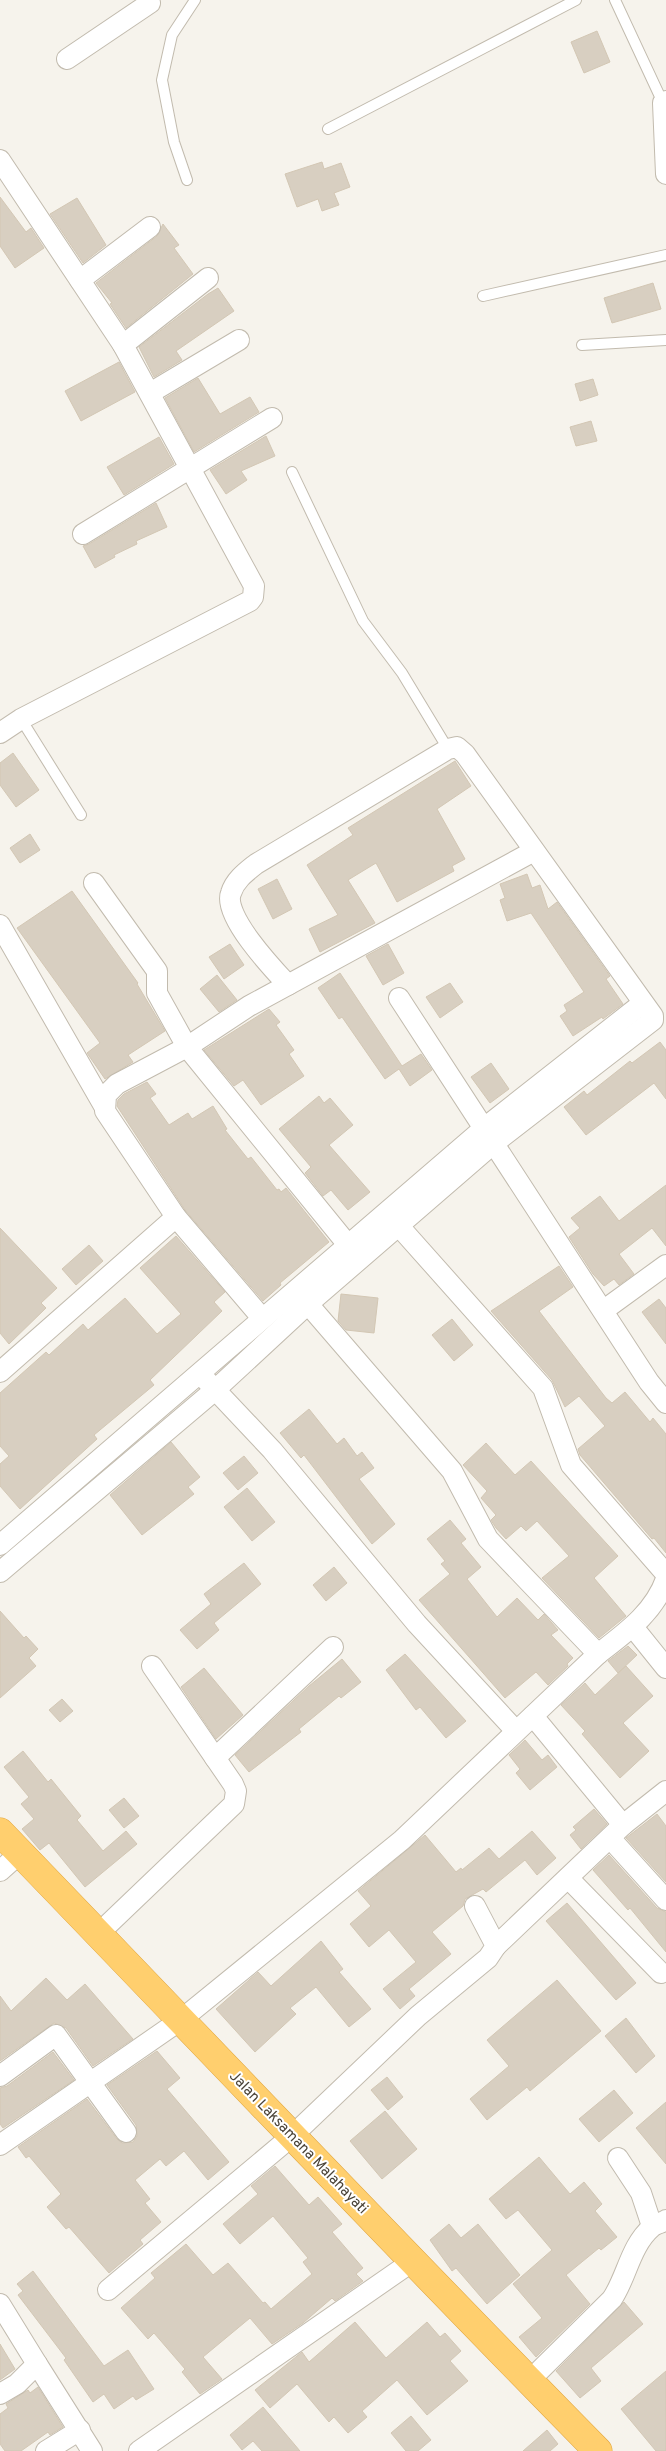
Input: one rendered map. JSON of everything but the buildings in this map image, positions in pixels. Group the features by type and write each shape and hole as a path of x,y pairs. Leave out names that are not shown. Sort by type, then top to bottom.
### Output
{"highway":[{"name":"Jalan Laksamana Malahayati","path":"0,1832 98,1935 182,2019 291,2137 598,2451"}],"street":[{"path":"67,59 150,3 148,0"},
{"path":"664,102 666,174"},
{"path":"0,160 123,345 254,586 253,597 21,719 0,733"},
{"path":"80,280 150,227"},
{"path":"123,345 208,278"},
{"path":"150,393 239,340"},
{"path":"83,534 272,418"},
{"path":"0,1572 215,1390 302,1297 643,1004 465,754 457,747 448,749 256,864 238,879 230,893 231,907 263,957 288,985"},
{"path":"104,1106 106,1094 111,1088 187,1047 249,1006 534,852"},
{"path":"94,883 156,972 157,994 187,1047 354,1252"},
{"path":"0,925 104,1106 176,1218 262,1318"},
{"path":"399,998 604,1310 649,1382 666,1403"},
{"path":"0,1372 176,1218"},
{"path":"393,1218 543,1388 571,1465 666,1574"},
{"path":"604,1310 666,1265"},
{"path":"0,1545 200,1374 262,1318 302,1297"},
{"path":"302,1297 452,1471 488,1539 598,1654"},
{"path":"200,1374 272,1450 417,1624 516,1731"},
{"path":"0,2145 182,2019 402,1840 598,1654 633,1627 657,1600 666,1579"},
{"path":"633,1627 666,1668"},
{"path":"215,1758 333,1647"},
{"path":"98,1935 234,1804 236,1791 233,1784 152,1666"},
{"path":"533,1716 666,1900"},
{"path":"108,2290 291,2137 418,2016 482,1964 496,1946 616,1832 665,1795"},
{"path":"0,1871 20,1853"},
{"path":"568,1878 661,1973"},
{"path":"475,1906 496,1946"},
{"path":"0,2076 56,2036 126,2132"},
{"path":"529,2381 612,2299 620,2287 623,2274 633,2254 659,2223 642,2193 618,2158"},
{"path":"139,2451 413,2261"},
{"path":"0,2304 92,2451"},
{"path":"0,2394 17,2384 37,2364"},
{"path":"46,2451 80,2430"}],"lane":[{"path":"187,180 174,142 162,80 172,35 196,0"},
{"path":"328,129 576,0"},
{"path":"615,0 664,102"},
{"path":"483,296 666,255"},
{"path":"582,345 666,340"},
{"path":"292,472 363,622 402,673 448,749"},
{"path":"21,719 80,815"}]}
